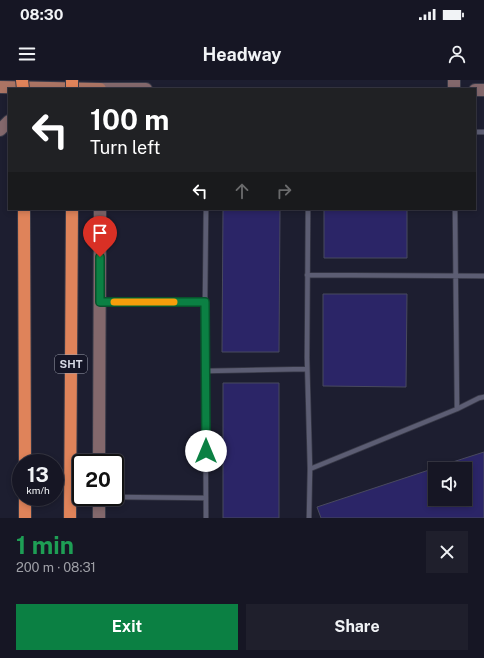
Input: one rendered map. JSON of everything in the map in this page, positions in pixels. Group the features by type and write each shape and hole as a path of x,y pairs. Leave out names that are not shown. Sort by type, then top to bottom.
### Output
{"highway":[{"path":"24,210 25,454"},
{"name":"SHT","path":"70,518 72,210"},
{"path":"25,506 25,518"}],"main road":[{"path":"0,130 8,122"},
{"path":"99,454 100,210"},
{"path":"99,506 99,518"}],"lane":[{"path":"206,210 206,518"},
{"path":"308,210 307,369 310,470 309,518"},
{"path":"455,210 457,409"},
{"path":"307,275 484,276"},
{"path":"100,302 205,302"},
{"path":"205,371 307,369"},
{"path":"310,470 484,397"},
{"path":"124,497 206,498"}],"building":[{"path":"223,210 280,210 279,352 222,352"},
{"path":"324,210 407,210 407,258 324,258"},
{"path":"323,294 407,294 406,387 323,386"},
{"path":"223,383 279,383 279,518 223,518"},
{"path":"484,452 484,518 321,518 317,507 428,470 428,506 472,506 472,462 453,462"}],"slow traffic":[{"path":"114,302 174,302"}],"route":[{"path":"100,257 100,302 205,302 206,451"}]}
